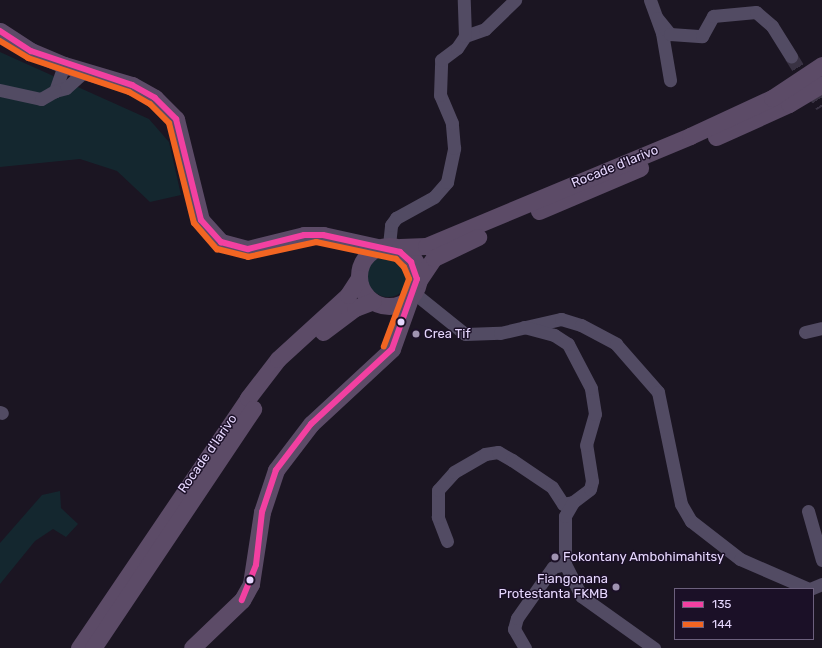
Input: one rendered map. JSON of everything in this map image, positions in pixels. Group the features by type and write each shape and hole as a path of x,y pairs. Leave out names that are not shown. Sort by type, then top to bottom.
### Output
{"main road":[{"path":"0,31 31,51 64,66 132,85 155,98 176,119 201,220 221,242 248,249 304,235 328,236 389,247 400,252 412,262 417,278 414,291 395,342 380,363 311,424 276,470 262,512 251,584 242,600 192,648"},
{"name":"Rocade d'Iarivo","path":"389,247 426,246 690,136 772,98 822,65"},
{"name":"Rocade d'Iarivo","path":"414,291 434,258 459,245 742,126 822,84"},
{"path":"328,236 350,253 359,274 363,291 378,303 392,321 395,342"},
{"path":"359,274 366,257 389,247"},
{"path":"389,247 416,261 414,291"},
{"name":"Rocade d'Iarivo","path":"79,648 248,398 278,359 348,295 359,274"},
{"path":"378,303 414,291"},
{"name":"Rocade d'Iarivo","path":"93,648 261,399 287,367 331,325 355,308 378,303"}],"street":[{"path":"389,247 391,225 396,218 434,197 447,182 454,148 452,123 440,95 441,60 458,48 465,36 464,0"},
{"path":"465,36 485,29 515,0"},
{"path":"650,0 657,18 670,80"},
{"path":"657,18 670,34 702,36 713,16 756,12 772,26 791,56"},
{"path":"55,91 64,66"},
{"path":"0,90 41,99 55,91 66,88 84,72"},
{"path":"414,291 465,334 500,333 522,326 561,319 581,325 616,344 658,392 681,504 691,521 740,559 807,588"},
{"path":"447,541 438,517 438,490 454,472 485,454 498,452 552,487 563,504 573,502 586,495 592,481 586,445 595,414 591,388 568,344 554,335 522,326"},
{"path":"806,332 822,328"},
{"path":"573,502 565,516 565,564 581,596 654,648"},
{"path":"808,511 822,560"},
{"path":"525,648 514,629 517,618 553,567 565,564"},
{"path":"812,588 822,584"}],"shaded area":[{"path":"0,52 149,119 169,142 181,195 150,202 117,171 80,159 0,167"},
{"path":"384,255 392,255 400,258 406,264 409,276 406,288 400,294 392,297 384,297 376,294 370,288 367,280 367,272 370,264 376,258"},
{"path":"60,491 61,508 78,524 66,537 53,529 35,541 0,584 0,543 42,495"}],"tunnel":[{"path":"791,56 822,106"}],"transit line":[{"name":"135","path":"0,31 31,51 132,85 155,98 176,119 201,220 221,242 248,249 304,235 323,235 400,252 411,262 417,279 392,349 311,424 276,470 262,512 256,565 242,600"},
{"name":"144","path":"0,41 28,58 129,92 150,104 169,123 194,223 217,249 248,257 316,242 396,259 404,267 409,279 384,346"}],"place":[{"name":"Crea Tif","path":"416,334"},
{"name":"Fokontany Ambohimahitsy","path":"555,557"},
{"name":"Fiangonana Protestanta FKMB","path":"616,587"}]}
